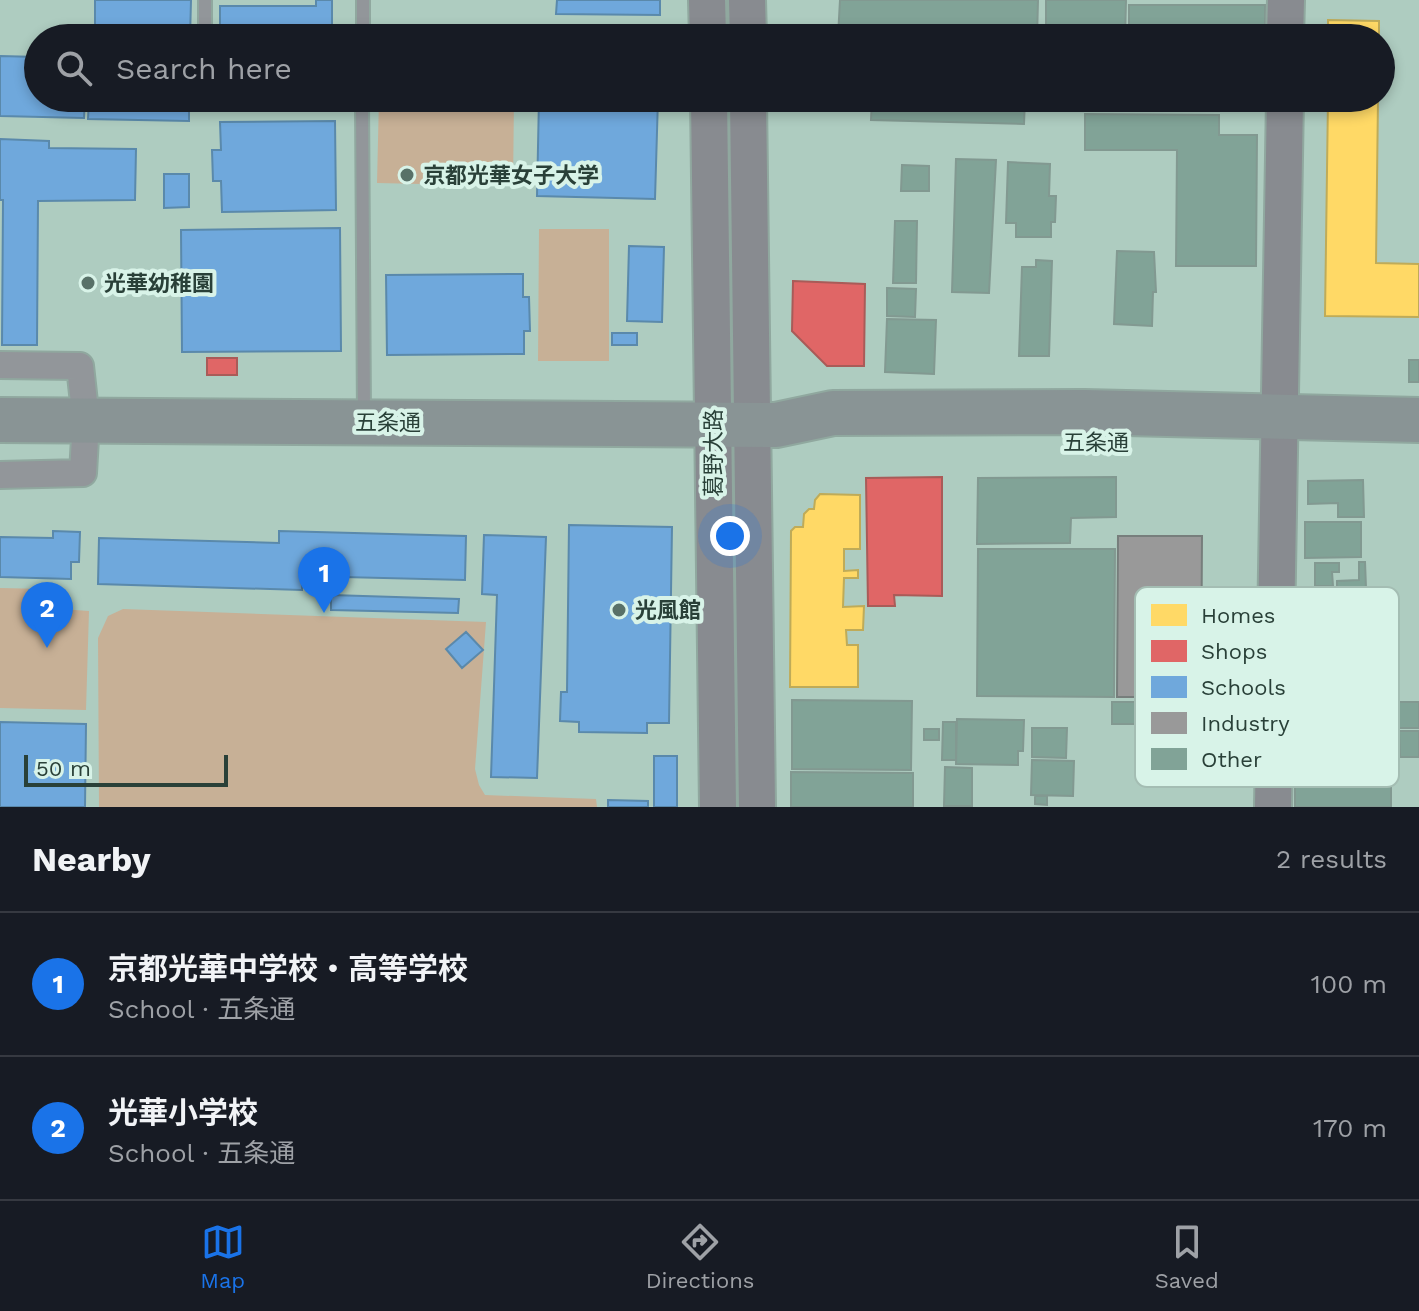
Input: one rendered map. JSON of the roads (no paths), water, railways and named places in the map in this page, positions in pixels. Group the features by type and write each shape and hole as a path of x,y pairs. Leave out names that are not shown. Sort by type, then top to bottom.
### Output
{"highway":[{"name":"五条通","path":"0,420 747,424 833,413 1084,412 1280,429 1419,446"},
{"name":"五条通","path":"1280,429 1419,420"}],"street":[{"path":"707,0 708,24"},
{"path":"747,0 748,24"},
{"path":"1285,24 1286,0"},
{"name":"葛野大路","path":"711,112 747,424 718,807"},
{"name":"葛野大路","path":"748,112 747,424 757,807"},
{"path":"1277,587 1285,112"},
{"path":"0,365 80,366 86,421 83,473 0,475"},
{"path":"1273,787 1273,807"}],"lane":[{"path":"205,0 205,24"},
{"path":"363,0 363,24"},
{"path":"362,112 364,422"}],"place":[{"name":"京都光華女子大学","path":"407,175"},
{"name":"光華幼稚園","path":"88,283"},
{"name":"光風館","path":"619,610"},
{"name":"京都光華中学校・高等学校","path":"324,613"},
{"name":"光華小学校","path":"47,648"}]}
